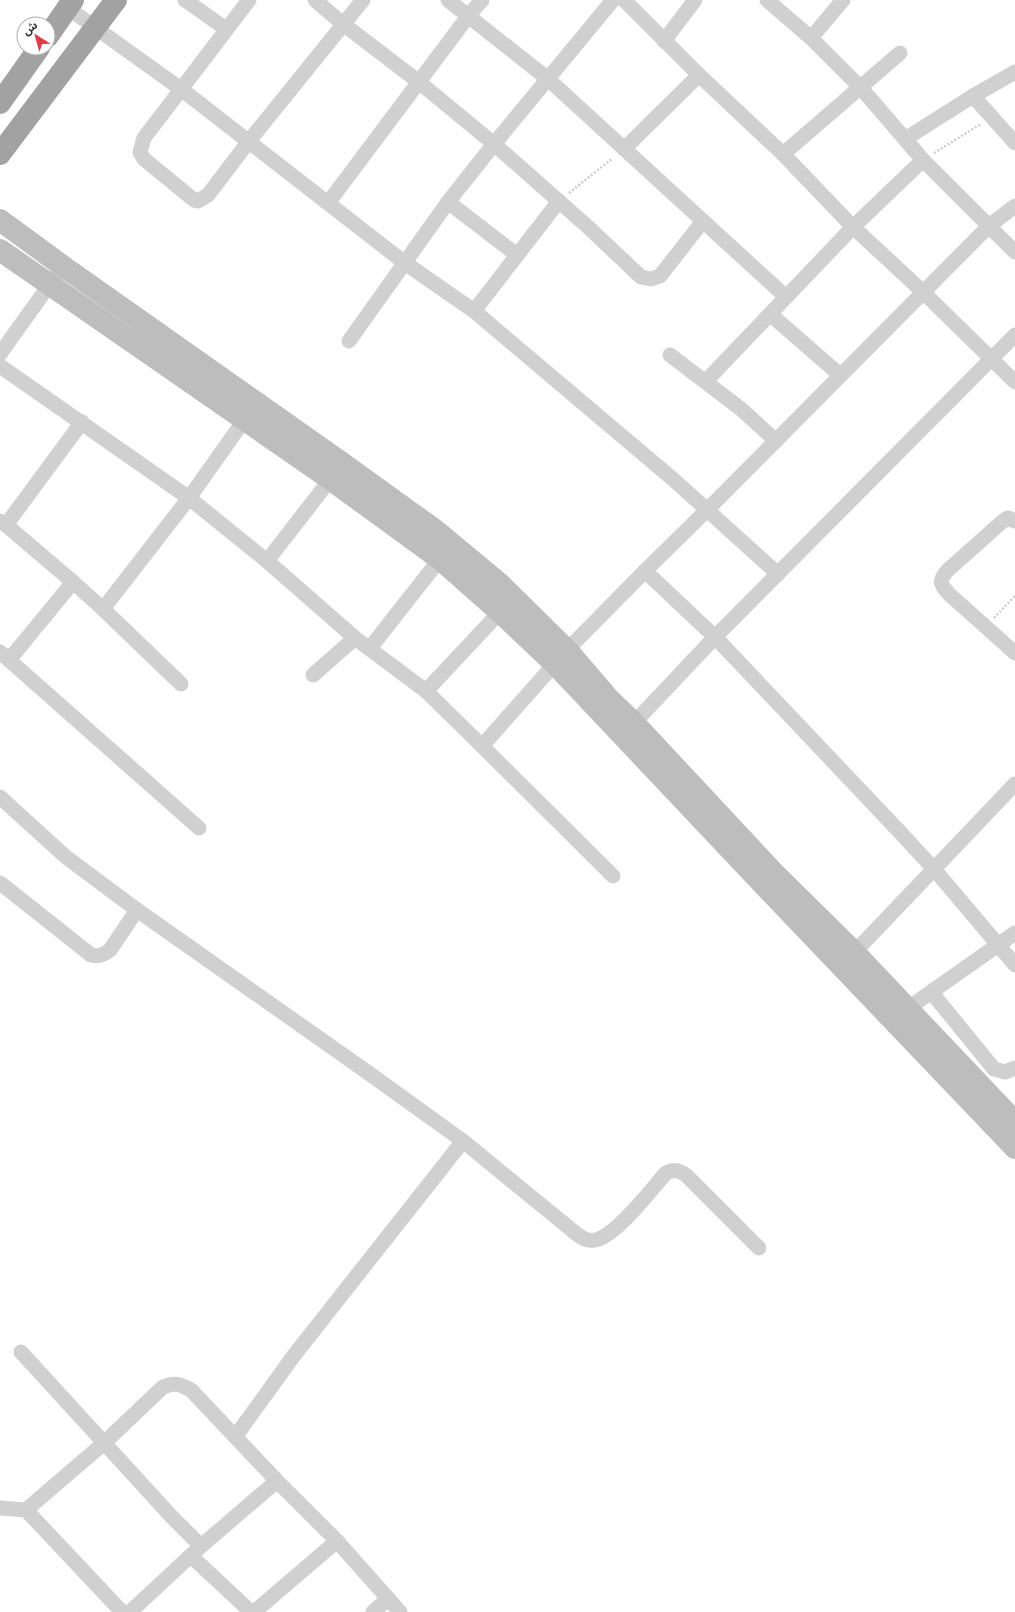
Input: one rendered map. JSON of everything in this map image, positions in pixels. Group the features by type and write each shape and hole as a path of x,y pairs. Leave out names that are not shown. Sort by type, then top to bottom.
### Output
{"highway":[{"path":"0,154 96,29 116,0"},
{"path":"56,24 70,4"},
{"path":"0,103 33,56"}],"main road":[{"path":"0,220 336,471 500,612 561,657 609,699 634,723 772,871 1015,1148"},
{"path":"0,250 245,419 336,471 441,535 500,584 561,657 848,959 907,1009 1015,1122"}],"street":[{"path":"185,0 226,30"},
{"path":"249,0 144,138 140,152 144,159 194,200 198,200 208,195 363,0"},
{"path":"315,0 343,24 419,82 494,144 605,242 630,268 641,277 655,279 664,272 703,221"},
{"path":"448,0 469,15 548,79 786,297"},
{"path":"328,203 469,15 482,0"},
{"path":"349,341 448,202 613,0"},
{"path":"624,0 699,75 783,154 853,227 923,292 1015,382"},
{"path":"664,40 695,0"},
{"path":"767,0 811,38 861,88 923,160 1015,252"},
{"path":"811,38 843,0"},
{"path":"70,4 96,29 181,89 406,263 474,311 708,510 778,574"},
{"path":"783,154 900,53"},
{"path":"905,139 973,96 1015,72"},
{"path":"624,149 699,75"},
{"path":"973,96 1015,142"},
{"path":"706,381 853,227 923,160"},
{"path":"474,311 559,201"},
{"path":"448,202 517,255"},
{"path":"482,746 561,657 644,571 708,510 989,226 1015,206"},
{"path":"0,354 50,284 64,267"},
{"path":"770,314 840,376"},
{"path":"634,723 715,637 1015,335"},
{"path":"670,355 741,409 776,441"},
{"path":"0,366 189,498 267,562 355,638 426,691 613,876"},
{"path":"103,609 189,498 245,419"},
{"path":"82,422 3,523 103,609 181,684"},
{"path":"267,562 336,471"},
{"path":"1013,648 985,627 942,586 941,581 948,570 1003,521 1008,518 1015,521"},
{"path":"370,648 440,560"},
{"path":"644,571 715,637 934,869 1015,965"},
{"path":"73,582 5,656 199,828"},
{"path":"426,691 500,612"},
{"path":"313,675 355,638"},
{"path":"848,959 1015,784"},
{"path":"0,797 66,857 137,910 464,1141 572,1231 586,1240 594,1240 605,1236 623,1221 666,1174 672,1170 678,1170 686,1175 759,1248"},
{"path":"0,882 91,955 97,956 110,950 137,910"},
{"path":"907,1009 932,993 1015,933"},
{"path":"932,993 994,1069 1005,1072 1015,1068"},
{"path":"235,1437 295,1354 464,1141"},
{"path":"21,1352 172,1516 196,1551 250,1612"},
{"path":"26,1510 104,1443 163,1387 172,1383 182,1385 191,1390 277,1481 337,1541 400,1612"},
{"path":"130,1612 196,1551 277,1481"},
{"path":"0,1508 26,1510 122,1612"},
{"path":"254,1612 337,1541"},
{"path":"373,1612 388,1599"}],"path":[{"path":"923,160 992,118"},
{"path":"559,201 624,149"},
{"path":"985,627 1015,596"}]}
